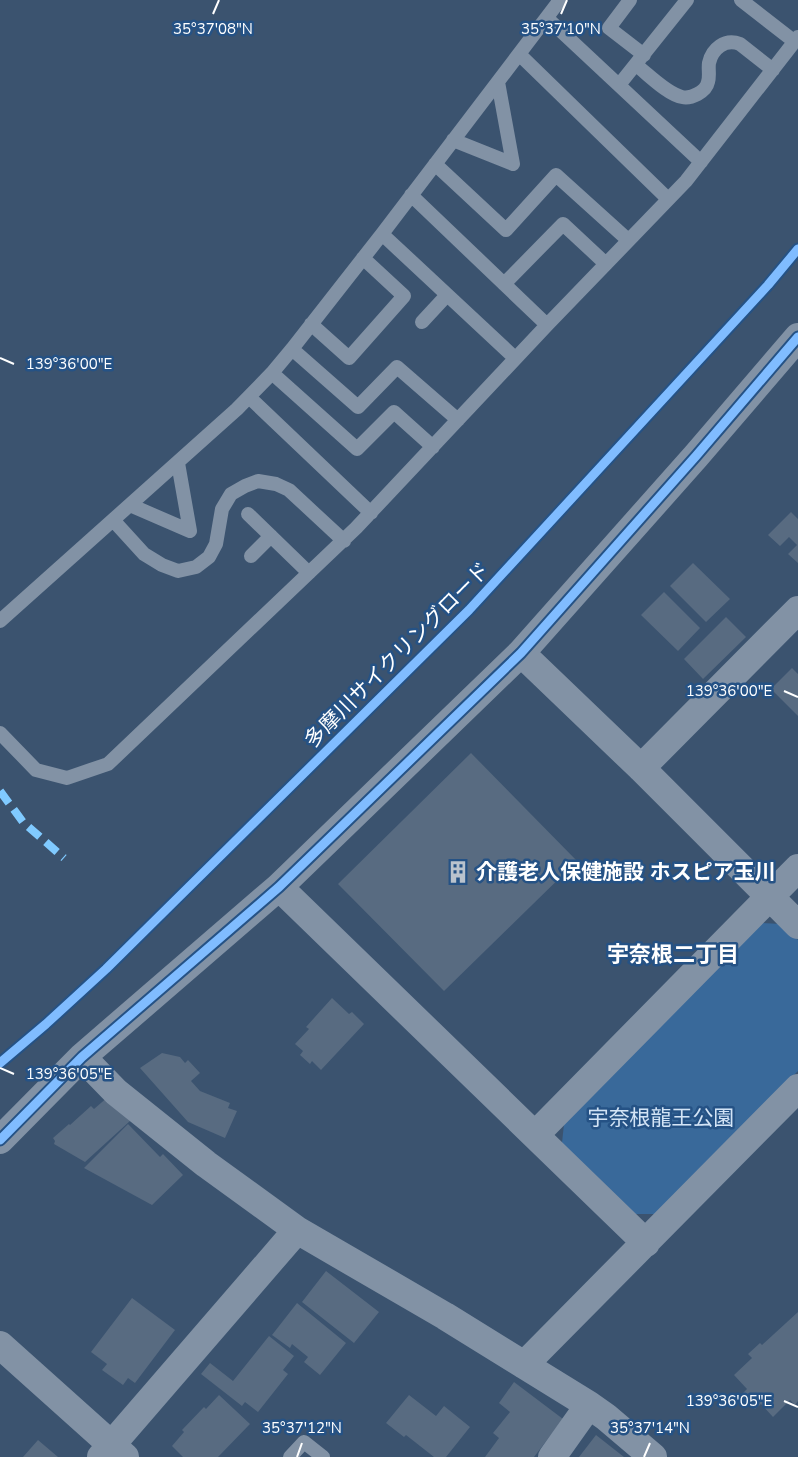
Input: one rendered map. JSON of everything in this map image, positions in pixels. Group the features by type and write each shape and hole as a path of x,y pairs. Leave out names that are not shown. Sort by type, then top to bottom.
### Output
{"street":[{"path":"0,1140 82,1057 279,887 521,653 798,337"},
{"path":"641,768 798,610"},
{"path":"521,653 641,768 798,925"},
{"path":"535,1135 798,868"},
{"path":"279,887 646,1242"},
{"path":"82,1057 116,1092 206,1164 297,1230 445,1316 589,1405 653,1457"},
{"path":"525,1365 798,1088"},
{"path":"0,1345 112,1453 297,1230"},
{"path":"552,1457 589,1405"}],"lane":[{"path":"0,621 178,463 272,373 382,234 561,0"},
{"path":"630,0 609,28 670,92 683,97 695,95 705,89 712,55 720,45 725,43 740,44 773,70"},
{"path":"619,86 687,0"},
{"path":"0,733 36,770 67,778 108,764 344,541 515,358 686,181 796,39 741,0"},
{"path":"546,18 701,162"},
{"path":"519,54 668,199"},
{"path":"453,141 513,164 498,82"},
{"path":"435,164 506,230 556,175 628,240"},
{"path":"411,195 547,325"},
{"path":"504,284 563,224 606,264"},
{"path":"382,234 515,358"},
{"path":"311,324 349,358 404,296 363,258"},
{"path":"422,322 447,295"},
{"path":"292,349 358,407 397,366 458,420"},
{"path":"272,373 357,449 394,412 433,447"},
{"path":"249,397 371,513"},
{"path":"130,505 190,531 178,463"},
{"path":"113,520 144,554 162,565 178,571 196,567 209,557 216,544 222,508 231,494 258,481 276,484 289,490 344,541"},
{"path":"248,514 309,573"},
{"path":"250,556 271,536"},
{"path":"290,1457 304,1442 323,1457"}],"green space":[{"name":"宇奈根龍王公園","path":"761,923 781,924 798,940 798,1071 655,1214 634,1214 562,1143 564,1124"}],"building":[{"path":"791,512 798,519 798,563 788,554 797,545 789,537 780,546 768,535"},
{"path":"693,563 730,599 706,622 670,586"},
{"path":"664,592 700,628 678,651 641,615"},
{"path":"726,617 746,637 703,679 684,659"},
{"path":"792,668 798,674 798,716 771,689"},
{"name":"介護老人保健施設 ホスピア玉川","path":"471,753 577,861 444,991 338,884"},
{"path":"332,998 364,1024 321,1070 312,1061 310,1064 300,1055 303,1051 295,1044 309,1029 306,1027"},
{"path":"162,1053 180,1057 185,1063 188,1060 200,1073 191,1081 200,1091 230,1103 228,1108 237,1111 225,1138 188,1122 140,1068"},
{"path":"109,1096 130,1121 85,1162 54,1144 53,1138 69,1124 91,1106 94,1109"},
{"path":"128,1124 160,1157 163,1154 183,1175 152,1205 84,1168"},
{"path":"326,1271 379,1312 354,1343 302,1302"},
{"path":"132,1298 175,1330 135,1383 128,1378 123,1385 102,1370 107,1364 91,1352"},
{"path":"297,1303 346,1343 320,1375 304,1362 308,1357 292,1344 290,1348 272,1335"},
{"path":"798,1312 798,1401 795,1405 790,1400 773,1417 761,1404 755,1409 742,1394 747,1389 734,1375 752,1358 748,1354 760,1343 762,1345"},
{"path":"269,1336 294,1356 283,1370 288,1374 258,1412 245,1402 242,1406 201,1374 210,1363 233,1381"},
{"path":"514,1382 563,1419 534,1457 485,1457 499,1438 493,1433 510,1412 499,1403"},
{"path":"219,1395 250,1424 218,1457 183,1457 172,1446 184,1432 182,1430"},
{"path":"409,1395 436,1416 444,1406 470,1427 446,1457 434,1457 386,1423"},
{"path":"596,1435 624,1457 579,1457"},
{"path":"38,1440 58,1457 23,1457"}],"marked path":[{"path":"0,791 23,822 64,858"}],"cycle path":[{"name":"多摩川サイクリングロード","path":"0,1063 106,969 469,610 768,285 798,249"},
{"path":"0,1140 82,1057 279,887 521,653 798,337"}],"place":[{"name":"介護老人保健施設 ホスピア玉川","path":"458,872"}],"district":[{"name":"宇奈根二丁目","path":"673,955"}]}
